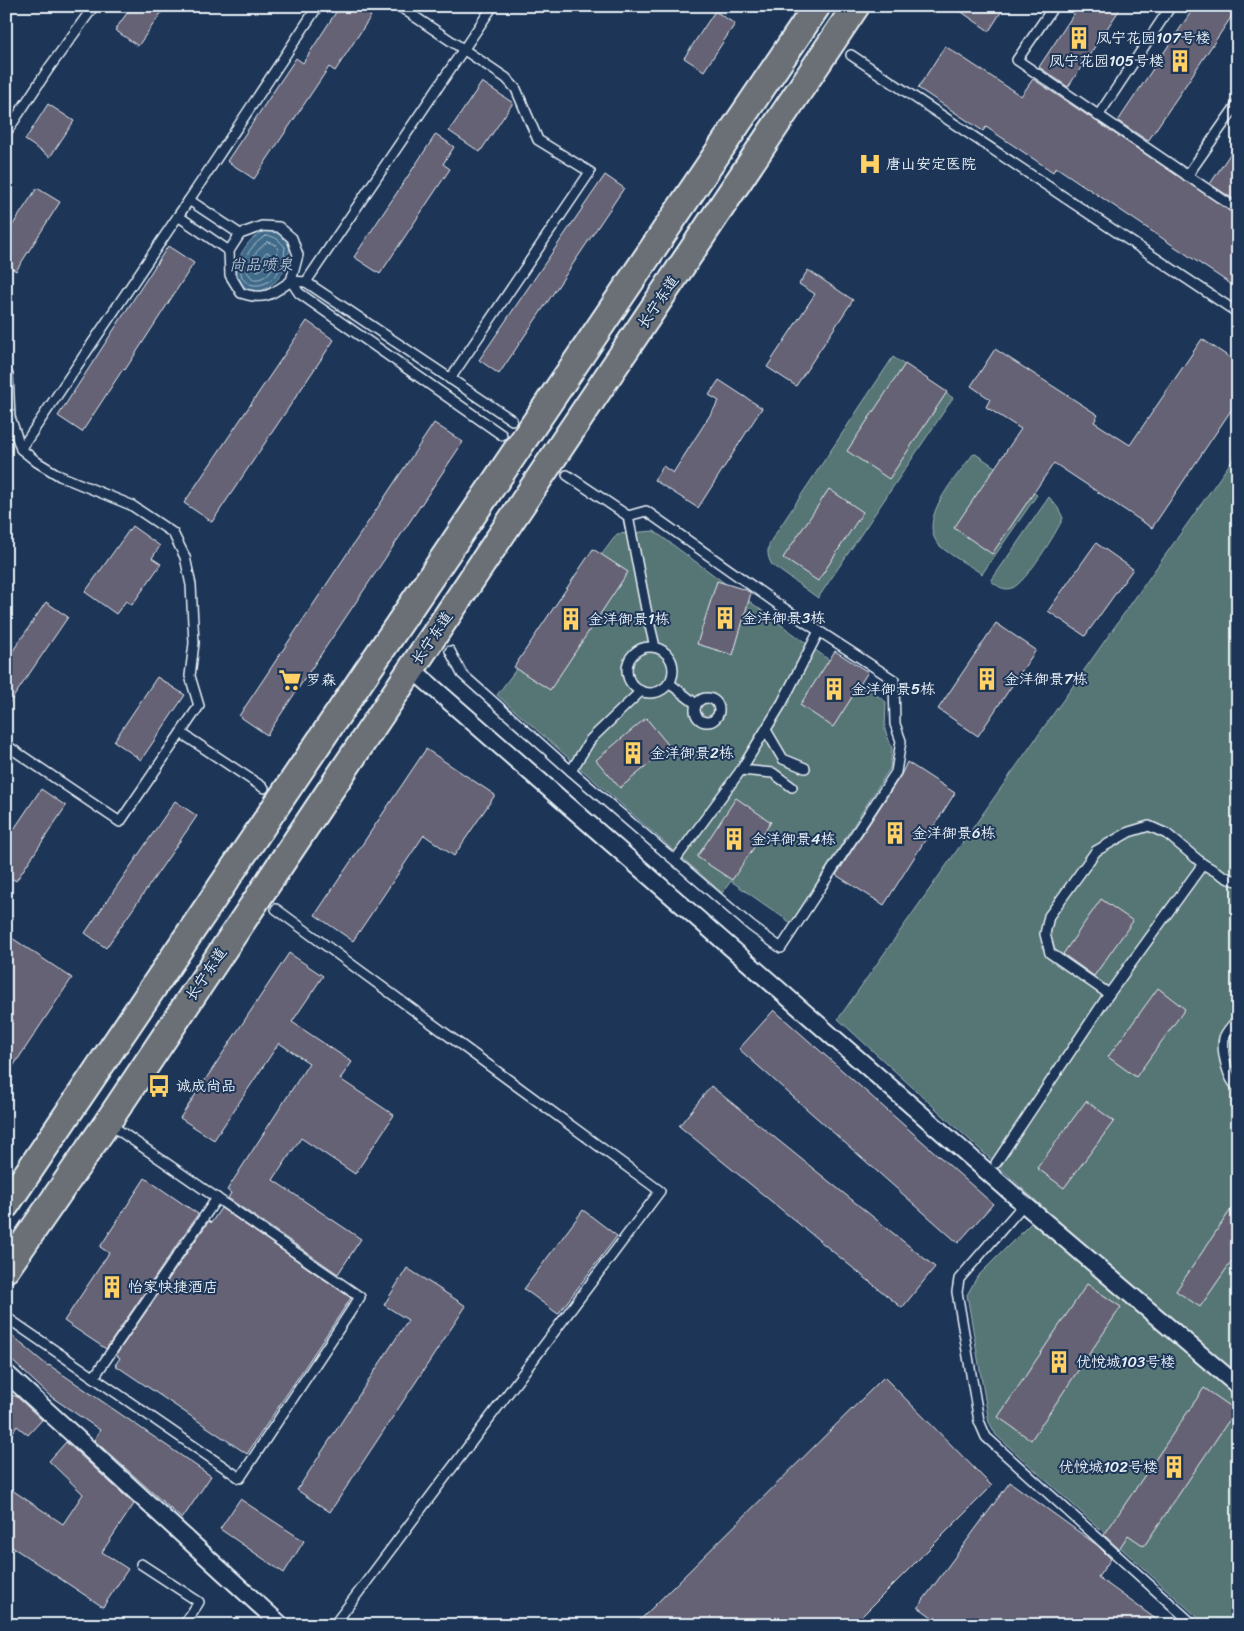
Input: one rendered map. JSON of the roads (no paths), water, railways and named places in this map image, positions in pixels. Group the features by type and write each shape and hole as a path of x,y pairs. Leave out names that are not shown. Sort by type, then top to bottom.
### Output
{"main road":[{"path":"6,1204 817,6"},
{"name":"长宁东道","path":"6,1269 412,669 856,6"}],"street":[{"path":"412,669 1024,1204 1238,1386"},
{"path":"6,1373 281,1625"}],"lane":[{"path":"6,133 49,68 94,6"},
{"path":"21,449 318,6"},
{"path":"399,6 506,78 516,89 538,140 590,172 450,379"},
{"path":"306,282 493,6"},
{"path":"1054,6 1017,60 1238,210"},
{"path":"1098,116 1171,6"},
{"path":"851,55 1238,313"},
{"path":"1187,176 1238,103"},
{"path":"189,200 240,234"},
{"path":"178,216 229,251"},
{"path":"262,226 280,227 292,238 298,255 291,280 272,294 254,298 241,293 230,275 229,251 240,234 262,226"},
{"path":"291,280 306,282 512,420"},
{"path":"291,280 299,293 502,435"},
{"path":"6,371 8,375 10,417 21,449 36,462 60,476 131,505 173,533 185,558 191,585 194,643 190,676 199,706 120,822 6,745"},
{"path":"567,475 628,516 655,647"},
{"path":"450,651 462,674 571,771 751,926 780,948 896,772 901,741 895,724 894,680 779,605 646,511 628,516"},
{"path":"675,860 742,770 782,703 819,631"},
{"path":"648,646 663,650 672,662 672,677 669,683 664,689 656,692 642,691 635,687 630,681 627,666 634,653 648,646"},
{"path":"669,683 696,704"},
{"path":"571,771 591,739 642,691"},
{"path":"766,730 783,759 805,768"},
{"path":"181,733 264,788"},
{"path":"742,770 773,773 792,787"},
{"path":"1109,994 1050,953 1045,934 1049,916 1096,851 1129,832 1149,826 1166,834 1202,864 1229,880 1238,881"},
{"path":"996,1163 1109,994 1202,864"},
{"path":"276,909 660,1191 334,1625"},
{"path":"1238,1018 1224,1039 1225,1061 1232,1084 1238,1088"},
{"path":"6,1317 240,1478 360,1297 107,1122"},
{"path":"94,1377 216,1198"},
{"path":"1024,1204 959,1279 957,1292 979,1421 986,1437 1194,1625"},
{"path":"140,1564 199,1602 184,1625"}],"water":[{"name":"尚品喷泉","path":"264,231 277,233 282,237 290,247 289,255 285,268 275,282 262,291 252,290 246,288 237,278 237,265 242,251 252,239"}],"place":[{"name":"凤宁花园107号楼","path":"1079,38"},
{"name":"凤宁花园105号楼","path":"1180,61"},
{"name":"唐山安定医院","path":"870,164"},
{"name":"金洋御景3栋","path":"725,618"},
{"name":"金洋御景1栋","path":"571,619"},
{"name":"金洋御景7栋","path":"987,679"},
{"name":"罗森","path":"290,680"},
{"name":"金洋御景5栋","path":"834,689"},
{"name":"金洋御景2栋","path":"633,753"},
{"name":"金洋御景6栋","path":"895,833"},
{"name":"金洋御景4栋","path":"734,839"},
{"name":"诚成尚品","path":"159,1086"},
{"name":"怡家快捷酒店","path":"112,1287"},
{"name":"优悦城103号楼","path":"1059,1362"},
{"name":"优悦城102号楼","path":"1174,1467"}]}
